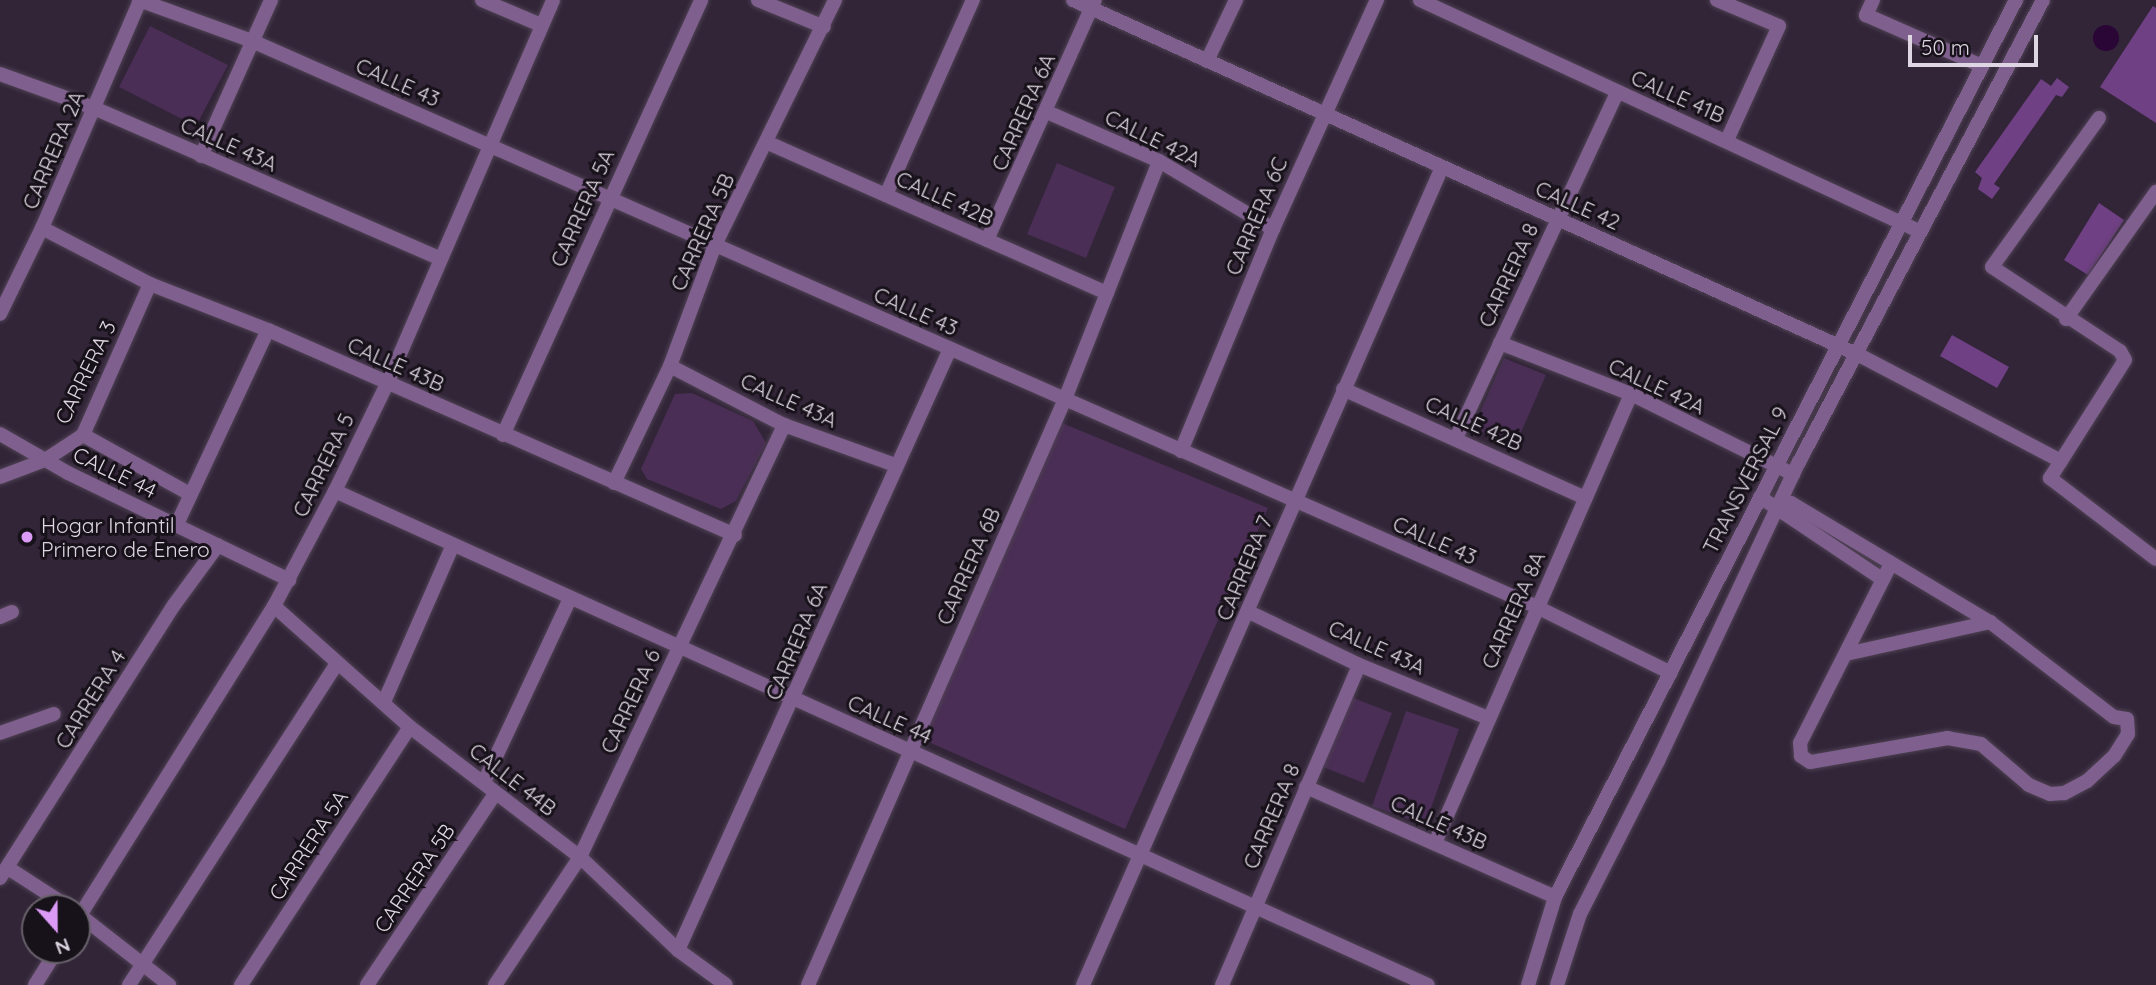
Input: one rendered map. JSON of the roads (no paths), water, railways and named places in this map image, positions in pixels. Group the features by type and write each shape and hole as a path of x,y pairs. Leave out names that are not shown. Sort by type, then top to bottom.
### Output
{"street":[{"name":"CALLE 43","path":"140,0 252,41 609,198 1537,607 1671,674"},
{"name":"CARRERA 2A","path":"0,314 43,228 140,0"},
{"path":"201,156 271,0"},
{"path":"482,0 541,25"},
{"name":"CARRERA 5","path":"89,894 289,580 387,383 552,0"},
{"name":"CARRERA 5A","path":"503,435 701,0"},
{"path":"758,0 824,27"},
{"name":"CARRERA 5B","path":"614,483 670,366 715,245 835,0"},
{"path":"886,195 973,0"},
{"name":"CALLE 42","path":"1073,0 1093,4 1208,61 1858,355 2061,461"},
{"path":"1208,61 1236,0"},
{"name":"CARRERA 6C","path":"1181,451 1323,113 1377,0"},
{"name":"CALLE 41B","path":"1420,0 1919,231"},
{"path":"1717,0 1779,26 1727,141"},
{"path":"1873,0 1866,15 1982,66"},
{"name":"TRANSVERSAL 9","path":"1528,985 1555,897 1671,674 1836,345 2016,0"},
{"name":"TRANSVERSAL 9","path":"1557,985 1580,914 1793,474 2043,0"},
{"name":"CARRERA 6A","path":"987,240 1047,112 1093,4"},
{"path":"2004,23 2025,35"},
{"name":"CALLE 43A","path":"0,74 94,108 439,258"},
{"name":"CARRERA 8","path":"1455,438 1617,92"},
{"name":"CALLE 42A","path":"1047,112 1159,161 1273,229"},
{"path":"2099,118 1992,267 2066,319 2120,351 2125,360 2050,478 2156,559"},
{"name":"CALLE 42B","path":"766,142 1107,293"},
{"name":"CARRERA 6B","path":"808,985 1065,399 1159,161"},
{"name":"CARRERA 7","path":"1083,985 1137,854 1250,612 1343,389 1442,167"},
{"path":"2066,319 2156,192"},
{"name":"CALLE 43B","path":"43,228 150,284 268,331 735,535"},
{"name":"CARRERA 3","path":"0,477 45,460 83,435 150,284"},
{"path":"177,523 268,331"},
{"name":"CALLE 42A","path":"1500,342 1632,394 1793,474"},
{"name":"CARRERA 6A","path":"678,950 795,699 895,465 950,349"},
{"name":"CALLE 43A","path":"670,366 784,425 895,465"},
{"name":"CALLE 42B","path":"1343,389 1586,498"},
{"name":"CARRERA 8A","path":"1435,843 1632,394"},
{"name":"CARRERA 6","path":"495,985 580,857 735,535 784,425"},
{"name":"CALLE 44","path":"0,434 45,460 289,580"},
{"name":"CALLE 44","path":"83,435 190,494"},
{"name":"CALLE 44","path":"335,491 1428,985"},
{"path":"1760,497 1779,505 1786,517 1891,564 1990,622 2114,717 2127,719 2128,734 2114,756 2087,781 2064,793 2050,794 2029,785 1981,744 1948,738 1810,762 1801,756 1800,743 1891,564"},
{"path":"1825,533 1882,579"},
{"name":"CARRERA 4","path":"4,873 174,605 218,545"},
{"path":"384,702 453,545"},
{"path":"484,782 570,598"},
{"name":"CALLE 44B","path":"274,606 410,727 580,857 678,950 726,985"},
{"name":"CALLE 43A","path":"1250,612 1359,665 1488,718"},
{"path":"1846,654 1990,622"},
{"path":"129,985 337,663"},
{"name":"CARRERA 8","path":"1222,985 1359,665"},
{"path":"0,733 54,714"},
{"name":"CARRERA 5A","path":"241,985 410,727"},
{"name":"CALLE 43B","path":"1306,787 1555,897"},
{"name":"CARRERA 5B","path":"368,985 495,794"},
{"path":"4,873 41,894"},
{"path":"91,925 169,985"},
{"path":"35,985 49,964"}],"place":[{"name":"Hogar Infantil Primero de Enero","path":"27,537"}]}
